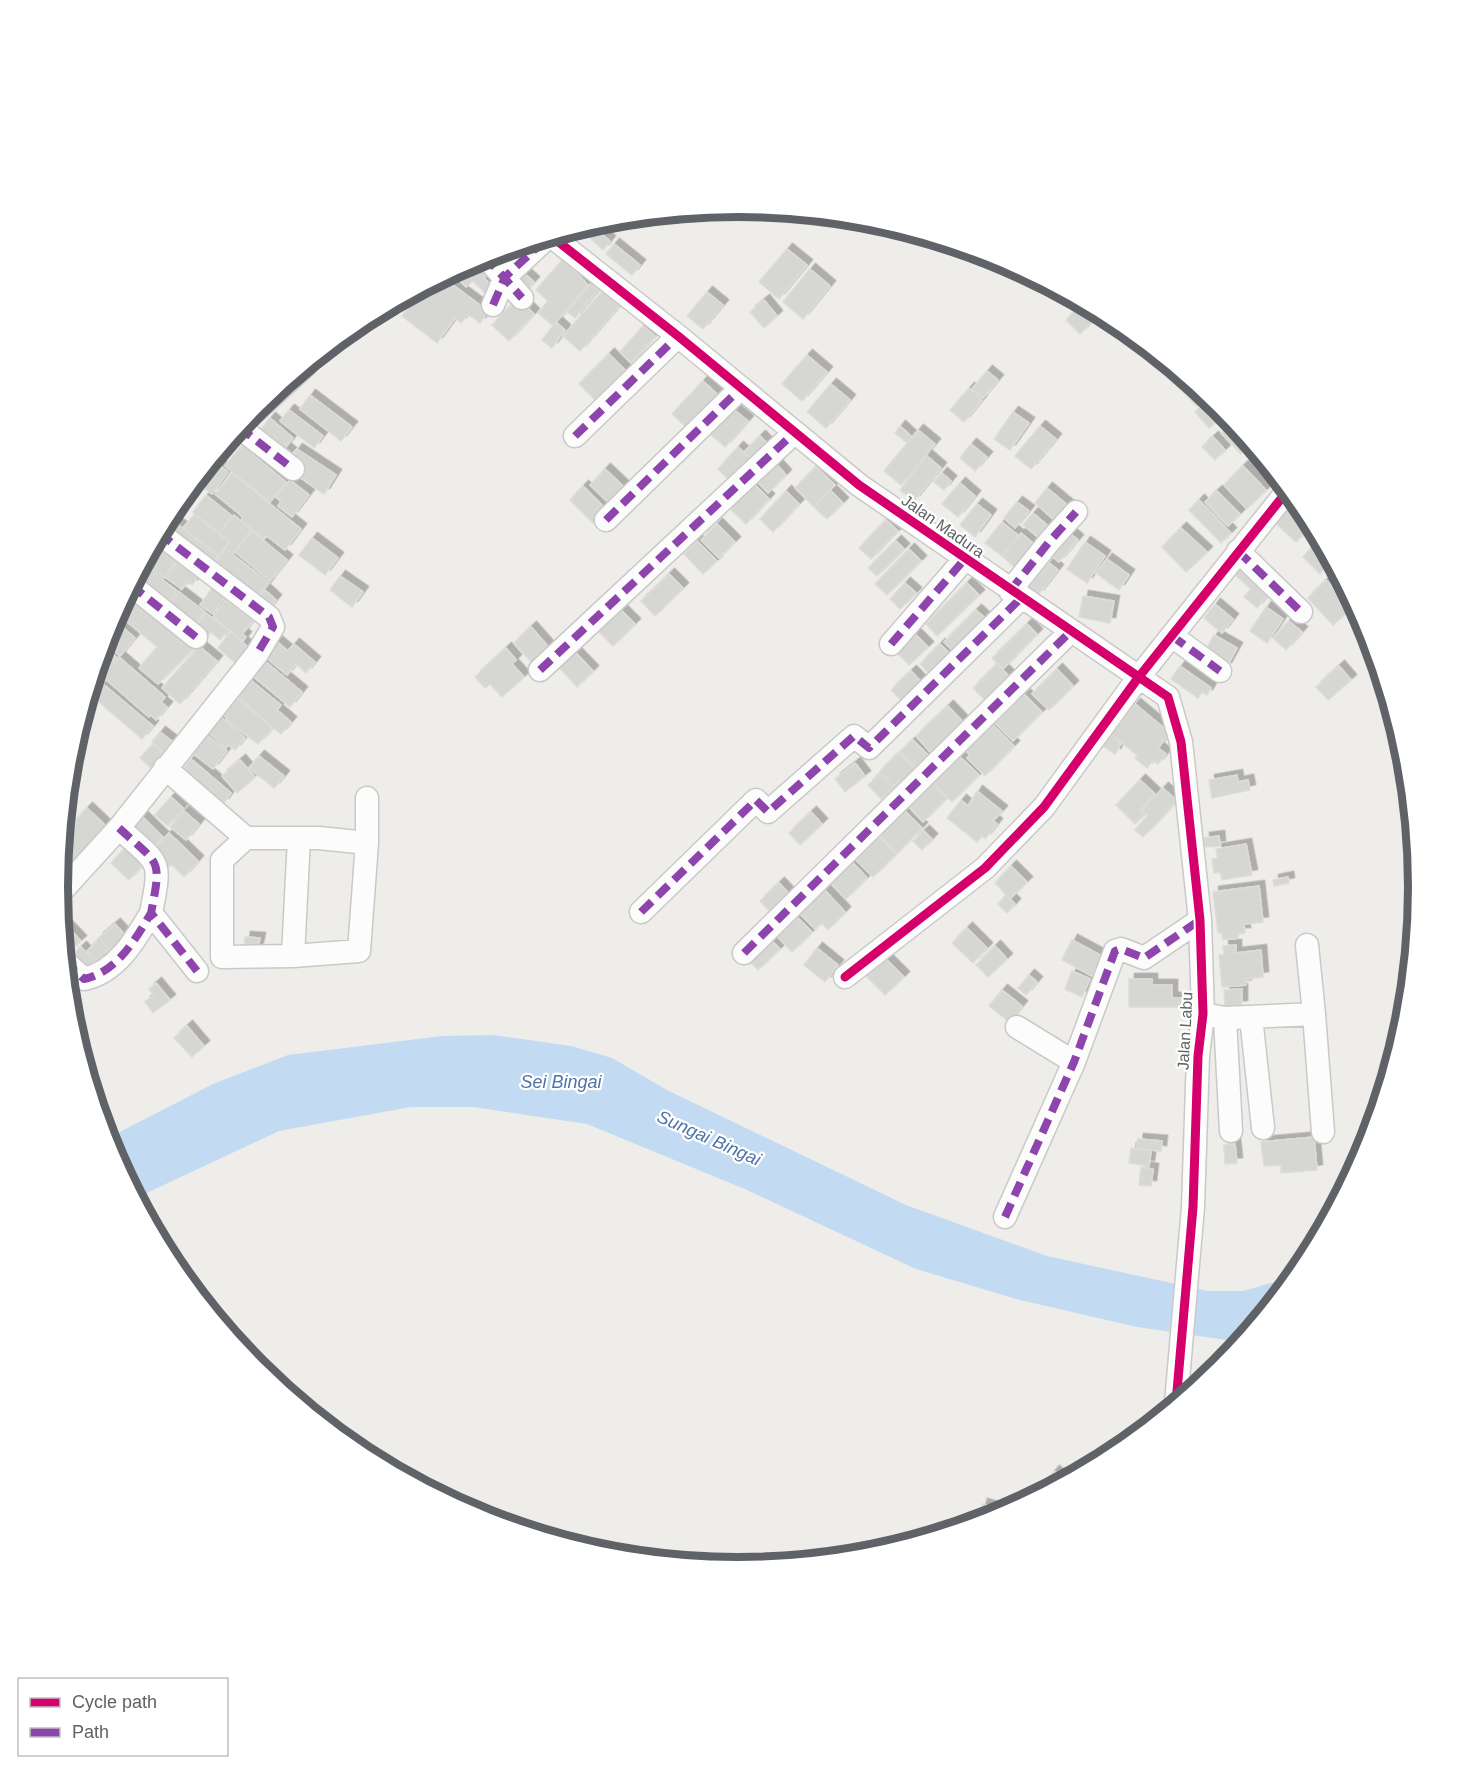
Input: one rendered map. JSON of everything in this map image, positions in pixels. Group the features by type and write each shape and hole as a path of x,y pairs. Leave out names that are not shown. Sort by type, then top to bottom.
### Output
{"street":[{"name":"Jalan Madura","path":"557,242 678,336 859,485 940,539 964,560 1138,678"},
{"path":"493,305 505,277 535,249"},
{"path":"492,264 522,298"},
{"path":"575,436 678,336"},
{"path":"606,520 741,388"},
{"path":"246,432 294,469"},
{"path":"540,670 794,433"},
{"path":"845,977 985,868 1057,791 1138,678 1282,497"},
{"path":"641,912 756,800 768,812 854,736 869,748 1016,594 1048,542 1076,512"},
{"path":"68,884 119,828 257,654 258,648 273,627 269,617 166,538"},
{"path":"1238,552 1301,612"},
{"path":"891,644 964,560"},
{"path":"137,590 196,637"},
{"path":"744,953 1070,632"},
{"path":"1172,636 1220,670"},
{"name":"Jalan Labu","path":"1138,678 1168,697 1181,742 1200,920 1203,1014 1198,1067 1193,1207 1177,1393"},
{"path":"165,768 246,838 299,838 367,843"},
{"path":"246,838 222,860 222,957 293,956 359,951 367,843 367,798"},
{"path":"73,970 84,979 94,977 128,952 150,913 158,876 156,862 119,828"},
{"path":"293,956 299,838"},
{"path":"150,913 197,970"},
{"path":"1005,1217 1074,1062 1115,951 1121,949 1144,958 1200,920"},
{"path":"1307,945 1323,1132"},
{"path":"1203,1014 1225,1018 1314,1014"},
{"path":"1251,1017 1263,1128"},
{"path":"1225,1018 1231,1131"},
{"path":"1017,1027 1074,1062"}],"water":[{"name":"Sei Bingai","path":"493,1035 571,1046 612,1058 669,1091 906,1205 1047,1256 1208,1291 1243,1291 1279,1281 1230,1341 1137,1327 1020,1300 916,1269 747,1190 587,1124 473,1107 411,1107 279,1131 143,1195 116,1134 213,1084 288,1055 442,1036"}],"building":[{"path":"599,232 610,241 603,250 588,236"},
{"path":"614,244 640,265 632,275 606,254"},
{"path":"787,249 807,265 779,299 759,282"},
{"path":"523,253 507,270 498,262"},
{"path":"563,259 588,285 553,326 538,313 548,301 536,290"},
{"path":"489,265 494,268 484,278 492,286 485,293 473,281 466,287 458,279"},
{"path":"517,267 534,282 524,293 507,278"},
{"path":"810,269 830,286 803,319 783,302"},
{"path":"449,282 488,311 480,323 468,314 461,323 455,318 437,343 402,316 412,302"},
{"path":"590,284 598,290 575,318 567,312"},
{"path":"605,288 622,303 580,351 563,336"},
{"path":"707,292 723,305 703,329 687,316"},
{"path":"518,298 534,314 509,341 492,325"},
{"path":"764,300 777,316 764,328 750,312"},
{"path":"1076,309 1094,320 1080,334 1066,320"},
{"path":"556,322 565,330 552,348 542,340"},
{"path":"643,326 655,336 631,363 620,352"},
{"path":"609,354 626,371 596,401 579,384"},
{"path":"807,355 827,372 802,401 782,384"},
{"path":"1155,364 1179,383 1200,403 1197,406"},
{"path":"987,371 998,380 983,398 972,389"},
{"path":"703,381 718,395 688,429 672,414"},
{"path":"831,384 850,400 826,428 807,412"},
{"path":"969,388 982,400 964,422 950,410"},
{"path":"310,395 352,427 341,441 300,409"},
{"path":"1202,405 1218,420 1209,428 1195,412"},
{"path":"732,408 748,421 725,447 710,434"},
{"path":"289,410 323,436 314,448 280,421"},
{"path":"1013,412 1029,423 1010,450 994,439"},
{"path":"270,418 293,438 285,448 291,453 286,458 257,434"},
{"path":"900,426 912,437 907,443 895,433"},
{"path":"1040,426 1056,439 1031,469 1015,456"},
{"path":"1226,428 1245,450 1241,454 1221,433"},
{"path":"918,430 935,444 901,485 884,471"},
{"path":"760,436 769,445 754,462 744,452"},
{"path":"1213,437 1225,450 1215,460 1202,447"},
{"path":"247,439 258,449 253,455 286,482 270,502 225,466"},
{"path":"971,444 987,457 975,471 960,458"},
{"path":"738,447 754,462 733,484 718,469"},
{"path":"297,449 336,475 324,494 295,474 288,462"},
{"path":"927,456 941,468 914,501 900,490"},
{"path":"775,463 786,475 768,493 757,481"},
{"path":"218,464 228,472 212,494 201,486"},
{"path":"1243,466 1266,490 1247,509 1224,485"},
{"path":"816,467 835,485 814,507 795,488"},
{"path":"605,469 626,489 610,504 590,485"},
{"path":"232,473 301,529 285,550 267,536 264,539 241,520 243,517 215,494"},
{"path":"942,473 951,481 944,490 934,482"},
{"path":"290,480 309,495 292,517 278,506 281,501 276,497"},
{"path":"753,483 769,499 746,524 729,508"},
{"path":"960,483 975,496 958,517 942,504"},
{"path":"583,486 606,509 593,523 570,500"},
{"path":"1047,488 1071,508 1058,523 1035,503"},
{"path":"830,490 843,503 827,519 814,507"},
{"path":"786,491 799,504 773,532 760,519"},
{"path":"1217,491 1240,514 1228,526 1205,502"},
{"path":"206,495 232,516 219,533 193,512"},
{"path":"1199,500 1231,533 1221,543 1189,510"},
{"path":"1017,502 1029,511 1015,528 1004,518"},
{"path":"977,504 991,515 975,537 960,525"},
{"path":"1288,506 1305,532 1296,542 1274,522"},
{"path":"1033,513 1048,526 1039,538 1023,525"},
{"path":"194,515 229,542 219,556 183,528"},
{"path":"234,515 251,530 233,554 225,548 230,542 219,533"},
{"path":"886,520 898,531 871,559 859,548"},
{"path":"175,522 218,556 209,568 167,535"},
{"path":"1002,522 1019,536 1002,556 985,543"},
{"path":"717,524 735,542 719,558 701,540"},
{"path":"1181,528 1207,552 1186,572 1162,547"},
{"path":"1066,530 1078,540 1059,562 1048,553"},
{"path":"252,531 287,560 270,581 235,552"},
{"path":"1021,533 1035,545 1015,568 1002,556"},
{"path":"312,538 338,558 325,575 299,555"},
{"path":"697,541 717,561 703,574 684,554"},
{"path":"896,541 904,549 877,576 868,568"},
{"path":"1085,542 1105,556 1087,583 1067,569"},
{"path":"1314,545 1326,567 1320,574 1303,557"},
{"path":"165,546 179,557 164,578 150,566"},
{"path":"226,549 269,583 253,602 210,568"},
{"path":"909,549 921,561 887,595 875,584"},
{"path":"181,556 201,572 192,585 188,581 182,589 165,577"},
{"path":"1107,559 1129,575 1119,590 1096,573"},
{"path":"1049,563 1058,570 1038,595 1028,588"},
{"path":"1243,563 1272,590 1257,608 1244,597 1251,589 1234,574"},
{"path":"148,569 177,591 165,608 139,588"},
{"path":"669,574 683,588 655,616 641,601"},
{"path":"340,576 363,592 352,607 330,590"},
{"path":"1326,580 1340,595 1347,612 1333,625 1308,598"},
{"path":"905,583 916,593 900,609 890,599"},
{"path":"967,583 979,595 937,636 926,624"},
{"path":"214,585 227,594 213,614 200,605"},
{"path":"265,590 276,600 267,611 255,601"},
{"path":"179,592 205,612 192,630 166,609"},
{"path":"137,596 196,646 158,684 139,668 157,647 124,619"},
{"path":"1083,596 1114,601 1110,623 1079,617"},
{"path":"226,600 253,621 242,634 246,637 243,641 213,617"},
{"path":"1215,604 1233,619 1222,633 1204,618"},
{"path":"617,606 635,624 613,646 595,628"},
{"path":"1266,607 1283,619 1267,643 1250,631"},
{"path":"976,610 989,622 956,654 944,642"},
{"path":"206,613 228,630 220,640 211,632 206,638 194,629"},
{"path":"1289,621 1302,632 1286,650 1273,638"},
{"path":"1027,624 1037,634 1003,669 992,658"},
{"path":"121,626 135,638 120,656 112,649"},
{"path":"531,627 552,651 536,667 514,643"},
{"path":"230,632 255,653 238,665 218,648"},
{"path":"915,634 928,647 909,665 897,653"},
{"path":"1214,635 1237,648 1226,668 1203,655"},
{"path":"270,636 288,651 294,644 315,662 306,673 296,664 287,675 258,651"},
{"path":"940,644 953,657 932,677 920,664"},
{"path":"199,646 217,661 180,704 162,688"},
{"path":"506,648 516,660 512,664 524,677 502,697 490,684 485,688 475,677"},
{"path":"573,650 593,671 577,687 557,665"},
{"path":"111,652 116,657 103,673"},
{"path":"119,657 165,697 161,702 167,707 156,720 151,715 149,717 102,676"},
{"path":"260,657 302,692 290,707 248,672"},
{"path":"997,664 1014,681 990,705 973,688"},
{"path":"1180,666 1211,688 1207,695 1202,692 1198,698 1171,679"},
{"path":"1339,666 1351,680 1328,700 1316,687"},
{"path":"1057,669 1073,686 1049,710 1032,694"},
{"path":"911,671 925,686 906,705 891,690"},
{"path":"248,678 281,705 277,710 291,722 281,734 231,691"},
{"path":"103,684 153,726 142,739 95,699"},
{"path":"1024,694 1042,712 1013,741 995,723"},
{"path":"234,696 272,728 258,744 226,720 227,718 220,712"},
{"path":"1135,704 1170,733 1158,748 1166,754 1158,764 1153,760 1147,768 1135,758 1138,756 1111,734"},
{"path":"948,706 963,722 931,753 916,736"},
{"path":"221,717 245,738 235,750 229,745 226,748 208,732"},
{"path":"990,722 1014,746 985,776 967,758 970,755 964,748"},
{"path":"199,729 227,751 213,769 185,747"},
{"path":"160,732 174,743 166,754 152,742"},
{"path":"1110,736 1121,744 1115,754 1103,746"},
{"path":"913,740 928,755 916,768 900,752"},
{"path":"153,744 164,754 151,768 140,758"},
{"path":"899,753 917,772 904,785 900,781 894,786 880,771"},
{"path":"958,755 979,775 952,802 932,781"},
{"path":"259,756 284,776 274,788 249,768"},
{"path":"191,759 231,793 223,804 182,770"},
{"path":"240,760 255,777 237,793 222,776"},
{"path":"855,763 865,776 845,792 835,779"},
{"path":"880,774 893,788 881,799 868,785"},
{"path":"1237,775 1238,782 1248,780 1250,790 1212,798 1209,780"},
{"path":"1140,780 1155,794 1140,810 1144,814 1135,824 1116,805"},
{"path":"932,784 947,798 923,822 909,807"},
{"path":"1163,788 1177,801 1143,837 1135,830 1148,815 1142,810"},
{"path":"977,791 1002,811 993,821 997,824 985,839 982,836 977,842 947,818 961,800 968,806"},
{"path":"171,797 183,808 168,826 155,815"},
{"path":"901,807 922,828 897,853 876,832"},
{"path":"87,808 108,828 68,869 69,839 73,835 70,832 71,825"},
{"path":"184,811 199,824 186,840 170,827"},
{"path":"137,812 163,837 150,851 124,826"},
{"path":"811,812 822,824 800,845 789,833"},
{"path":"924,831 932,839 922,850 913,841"},
{"path":"169,833 198,861 184,877 171,864 168,867 151,852"},
{"path":"1219,836 1220,846 1205,847 1204,838"},
{"path":"879,837 896,854 873,877 856,860"},
{"path":"1246,844 1252,875 1222,880 1220,872 1214,873 1212,859 1218,858 1216,849"},
{"path":"127,846 145,863 129,880 111,863"},
{"path":"852,862 867,878 846,899 830,883"},
{"path":"1011,866 1027,882 1010,899 995,883"},
{"path":"1288,877 1289,883 1274,886 1273,880"},
{"path":"779,883 792,897 773,915 760,901"},
{"path":"821,886 845,912 828,930 822,923 815,929 796,910"},
{"path":"1259,886 1263,922 1244,924 1245,933 1238,933 1238,938 1223,940 1222,933 1218,933 1213,892"},
{"path":"1006,895 1015,904 1007,913 998,904"},
{"path":"796,916 812,932 792,952 777,936"},
{"path":"115,924 131,942 114,957 98,938"},
{"path":"69,928 81,941 71,950"},
{"path":"967,928 987,948 973,963 952,943"},
{"path":"245,937 260,938 258,948 243,957"},
{"path":"1072,940 1102,956 1092,976 1062,960"},
{"path":"97,941 109,954 100,964 87,951"},
{"path":"772,941 780,949 758,970 750,962"},
{"path":"1236,945 1236,953 1261,950 1263,977 1246,979 1246,985 1222,987 1219,955 1224,955 1223,946"},
{"path":"995,946 1007,959 988,977 976,965"},
{"path":"81,947 98,965 85,978 72,964 71,957"},
{"path":"817,948 838,965 825,982 804,965"},
{"path":"884,957 904,977 885,995 865,975"},
{"path":"1072,971 1090,979 1082,997 1065,989"},
{"path":"1029,975 1037,982 1026,995 1018,988"},
{"path":"1129,979 1152,979 1152,985 1172,985 1172,998 1187,998 1187,1007 1129,1007"},
{"path":"156,983 170,1000 153,1013 145,1002 154,995 149,989"},
{"path":"1242,989 1242,1006 1225,1006 1224,990"},
{"path":"1002,990 1022,1006 1009,1022 989,1006"},
{"path":"187,1026 204,1046 192,1057 174,1038"},
{"path":"1314,1137 1317,1170 1281,1173 1281,1165 1264,1166 1261,1142"},
{"path":"1138,1139 1162,1141 1161,1151 1137,1149"},
{"path":"1235,1144 1237,1163 1225,1164 1224,1145"},
{"path":"1131,1148 1151,1151 1149,1166 1129,1163"},
{"path":"1141,1167 1153,1169 1151,1186 1139,1185"},
{"path":"1054,1471 1058,1475 1051,1479 1049,1477"},
{"path":"982,1504 992,1507 980,1511"}],"marked path":[{"path":"493,305 505,277 535,249"},
{"path":"492,264 522,298"},
{"path":"575,436 678,336"},
{"path":"606,520 741,388"},
{"path":"246,432 293,469"},
{"path":"540,670 794,433"},
{"path":"1010,591 1076,512"},
{"path":"166,538 269,617 273,627 257,654"},
{"path":"1238,551 1301,612"},
{"path":"891,644 964,560"},
{"path":"137,590 196,637"},
{"path":"641,912 756,800 768,812 854,736 869,748 1022,597"},
{"path":"744,953 1070,632"},
{"path":"1172,636 1220,671"},
{"path":"119,828 143,849 154,864 157,872 151,913"},
{"path":"73,969 84,979 106,970 124,954 151,913 197,971"},
{"path":"1005,1217 1074,1062 1115,951 1121,949 1144,958 1200,920"}],"cycle path":[{"path":"558,242 678,336 859,485 1168,697 1181,742 1200,920 1203,1014 1198,1056 1193,1207 1177,1393"},
{"path":"845,977 985,868 1044,807 1138,678 1282,497"}],"water label":[{"name":"Sungai Bingai","path":"709,1138"}]}
